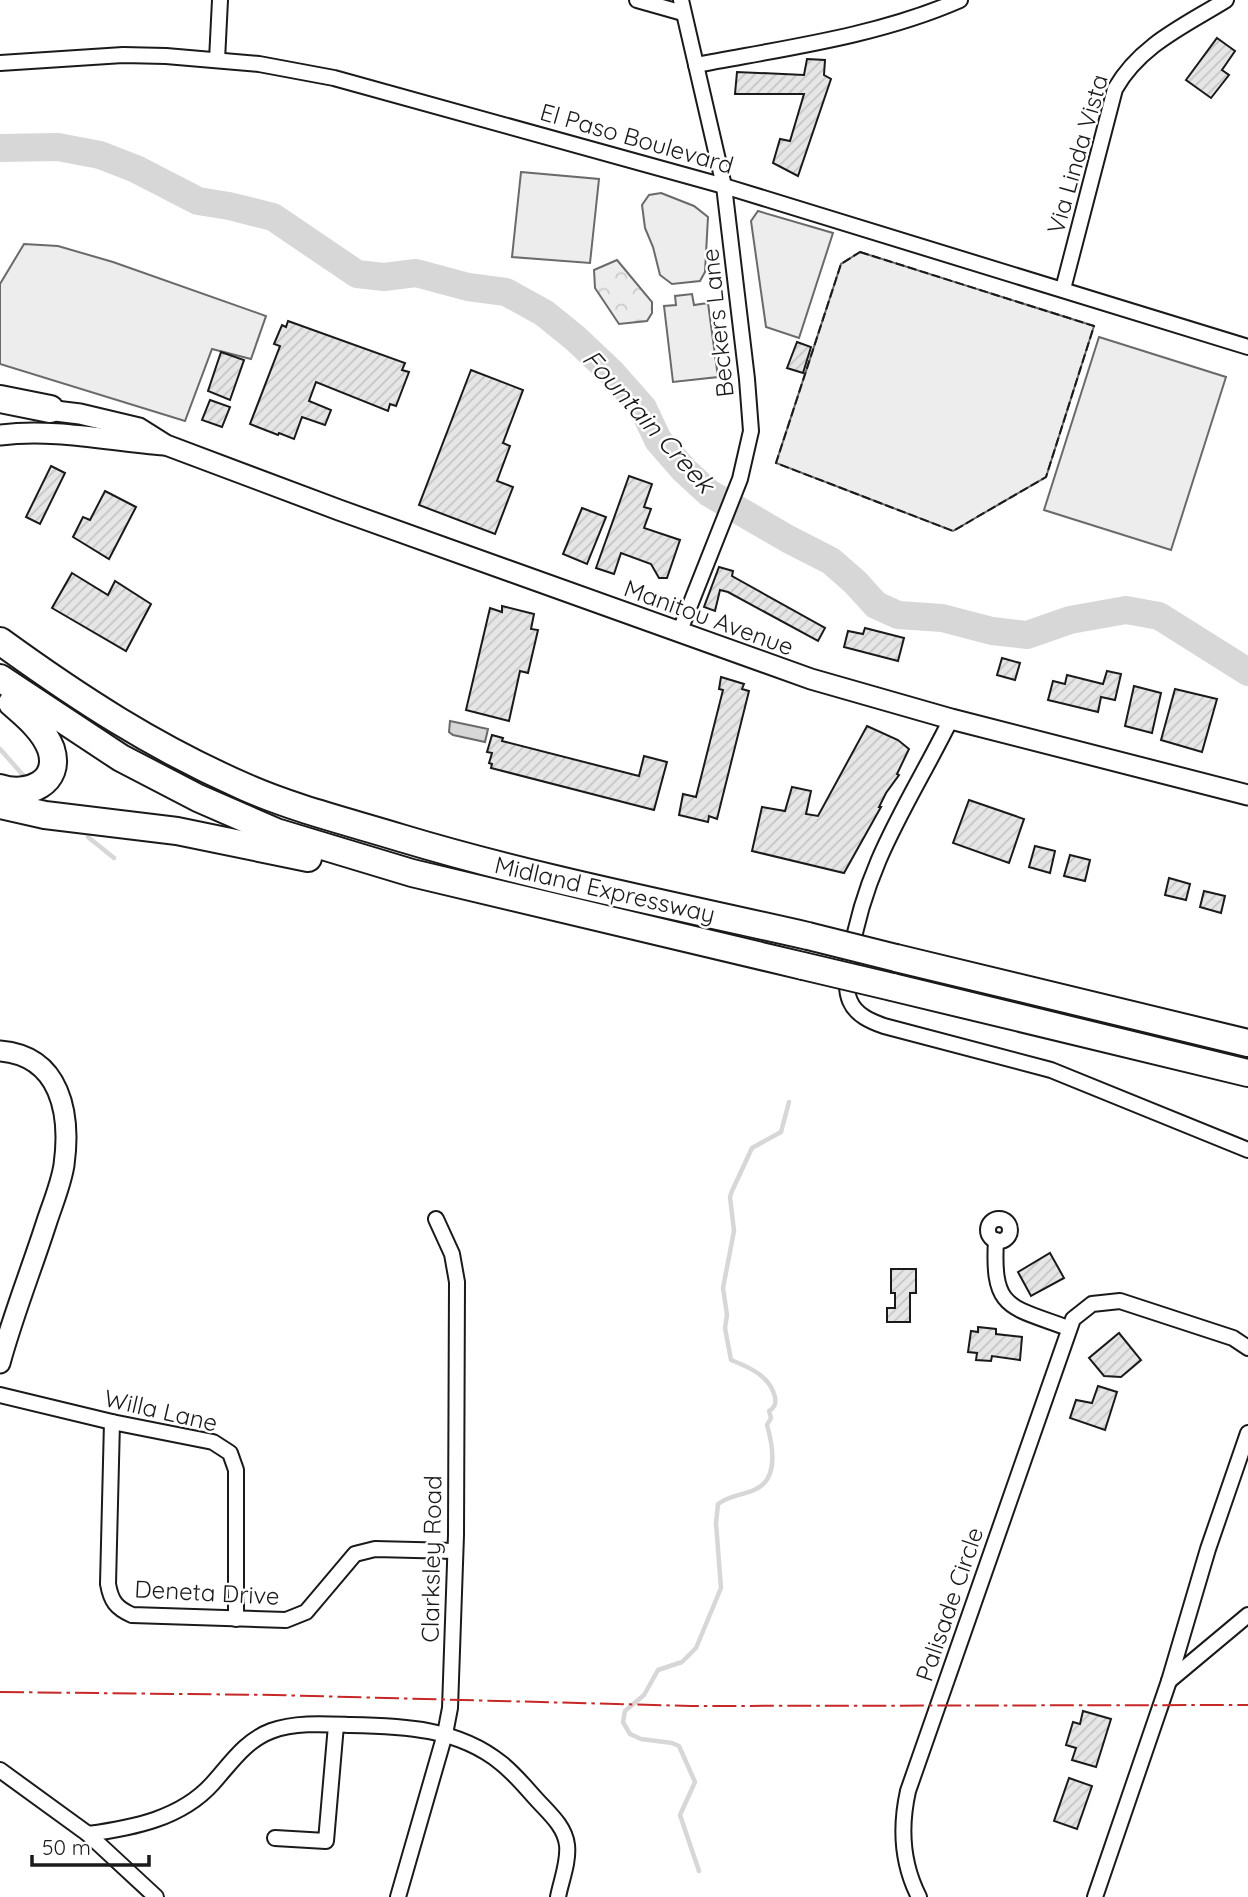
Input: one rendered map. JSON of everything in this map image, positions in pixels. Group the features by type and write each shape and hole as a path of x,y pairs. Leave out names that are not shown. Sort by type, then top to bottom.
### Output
{"highway":[{"path":"0,399 50,409"},
{"name":"Midland Expressway","path":"0,640 74,694 148,739 227,779 285,802 446,852 808,936 1248,1043"},
{"name":"Midland Expressway","path":"0,678 121,758 236,816 276,832 355,857 552,908 1248,1073"},
{"path":"0,693 30,718 48,742 53,759 51,772 40,785 24,792 0,788"},
{"path":"0,805 31,813 187,832 552,908"}],"main road":[{"name":"Manitou Avenue","path":"0,409 50,409 139,428 166,445 678,633 811,679 951,719 1248,795"},
{"name":"Manitou Avenue","path":"0,435 39,433 166,445"},
{"path":"0,1051 20,1054 45,1072 55,1083 62,1101 65,1121 64,1167 0,1363"}],"street":[{"path":"217,60 220,0"},
{"path":"637,0 682,6"},
{"path":"696,65 853,34 934,12 961,0"},
{"name":"Via Linda Vista","path":"1063,289 1115,89 1138,57 1226,0"},
{"name":"Beckers Lane","path":"678,633 740,479 750,424 724,186 682,6"},
{"name":"El Paso Boulevard","path":"0,63 123,55 259,64 334,78 724,186 1248,347"},
{"path":"951,719 887,838 867,887 849,964 848,992 851,1004 860,1014 884,1026 1051,1070 1248,1150"},
{"name":"Clarksley Road","path":"397,1897 446,1734 450,1708 457,1282 452,1254 436,1219"},
{"path":"996,1240 995,1278 1002,1297 1016,1307 1068,1328"},
{"name":"Palisade Circle","path":"919,1897 909,1873 904,1842 904,1808 908,1791 1068,1328 1078,1313 1092,1304 1121,1301 1233,1338 1248,1348"},
{"name":"Willa Lane","path":"0,1395 111,1422 213,1442 230,1452 236,1470 236,1619"},
{"name":"Deneta Drive","path":"111,1422 108,1584 113,1603 132,1615 286,1620 306,1612 347,1562 364,1551 454,1551"},
{"path":"1095,1897 1169,1681 1188,1613 1248,1433"},
{"path":"1169,1681 1248,1615"},
{"path":"275,1838 326,1841 336,1724"},
{"path":"88,1834 141,1825 185,1805 213,1783 246,1745 272,1731 291,1726 336,1724 401,1726 446,1734 485,1752 502,1763 557,1822 567,1844 558,1897"},
{"path":"0,1770 88,1834 156,1897"}],"green space":[{"path":"617,260 652,302 652,313 647,321 619,324 595,288 594,270"}],"shaded area":[{"path":"521,172 599,179 590,263 512,257"},
{"path":"661,193 694,206 708,217 705,272 700,281 672,284 660,275 645,228 642,205 649,195"},
{"path":"758,211 833,233 799,338 766,327 751,221"},
{"path":"24,244 58,246 113,262 266,316 251,359 212,349 185,421 0,364 0,284"},
{"path":"860,252 1094,326 1046,477 953,531 776,463 841,264"},
{"path":"692,294 694,305 708,303 718,377 673,382 664,306 676,305 675,296"},
{"path":"1099,337 1226,377 1171,550 1044,510"},
{"path":"450,721 488,729 485,742 453,735 449,732"}],"building":[{"path":"1217,38 1235,51 1222,70 1229,75 1211,98 1186,80"},
{"path":"807,59 825,60 824,75 831,79 798,176 773,163 780,139 790,141 804,94 735,94 737,72 804,75"},
{"path":"288,321 405,363 402,370 409,372 396,406 390,404 388,411 316,382 309,401 331,410 325,425 302,417 294,439 250,424 280,346 274,344 282,325 286,327"},
{"path":"797,342 811,347 803,373 787,368"},
{"path":"221,352 244,360 230,400 208,391"},
{"path":"471,370 523,390 503,443 510,446 497,481 513,487 495,534 419,505"},
{"path":"210,400 230,407 222,427 202,420"},
{"path":"51,466 65,473 40,524 26,517"},
{"path":"629,476 652,484 644,507 651,509 644,528 680,540 667,578 659,578 651,564 621,553 614,574 596,568"},
{"path":"105,491 136,507 109,559 73,537 83,517 90,520"},
{"path":"582,508 606,517 587,564 563,554"},
{"path":"719,567 733,571 732,576 825,628 818,641 728,592 720,590 715,611 704,607"},
{"path":"72,573 108,595 115,581 151,604 126,651 52,608"},
{"path":"502,606 534,614 531,629 538,630 528,673 520,671 509,721 466,710 490,608 502,612"},
{"path":"865,628 904,638 898,661 844,647 848,631 863,634"},
{"path":"1002,658 1020,663 1015,680 997,675"},
{"path":"1107,671 1121,674 1115,700 1101,697 1098,712 1048,700 1053,681 1065,684 1067,675 1103,684"},
{"path":"721,677 744,684 742,689 749,691 717,819 709,816 708,822 679,815 683,794 696,797 723,690 719,689"},
{"path":"1134,686 1161,693 1152,733 1125,726"},
{"path":"1175,689 1217,699 1202,752 1161,740"},
{"path":"867,726 898,740 909,749 897,774 899,775 886,793 844,873 752,851 762,807 785,811 792,787 811,791 806,814 818,816"},
{"path":"492,735 503,738 502,741 639,776 644,756 667,762 654,810 491,768 492,764 489,763 492,753 487,752"},
{"path":"969,800 1024,819 1009,863 953,843"},
{"path":"1035,846 1055,851 1050,873 1029,867"},
{"path":"1070,855 1090,860 1085,881 1064,876"},
{"path":"1169,878 1190,884 1186,900 1165,895"},
{"path":"1204,891 1225,896 1221,913 1200,907"},
{"path":"1050,1253 1064,1278 1031,1296 1018,1272"},
{"path":"891,1269 916,1269 916,1293 910,1293 910,1322 887,1322 887,1308 895,1308 895,1293 891,1293"},
{"path":"978,1327 996,1329 996,1334 1022,1337 1020,1360 992,1356 991,1361 976,1360 977,1353 968,1352 971,1331 978,1332"},
{"path":"1119,1333 1141,1360 1121,1377 1104,1376 1089,1358"},
{"path":"1098,1386 1117,1392 1105,1430 1070,1418 1076,1400 1092,1403"},
{"path":"1083,1711 1111,1719 1096,1767 1072,1760 1076,1748 1066,1745 1073,1722 1080,1724"},
{"path":"1069,1778 1092,1786 1077,1829 1054,1821"}],"waterway":[{"name":"Fountain Creek","path":"0,148 58,147 100,155 136,169 198,201 273,217 357,274 384,277 416,273 468,287 506,292 544,313 612,373 643,408 658,440 709,493 831,561 876,605 898,615 942,618 992,631 1027,635 1070,620 1126,610 1159,616 1248,672"},
{"path":"0,749 23,775"},
{"path":"88,837 114,858"},
{"path":"699,1871 680,1815 695,1782 679,1746 641,1739 630,1734 623,1722 625,1711 644,1695 658,1670 682,1662 696,1648 721,1588 716,1523 718,1504 754,1490 762,1485 771,1471 772,1452 767,1425 771,1418 769,1411 775,1405 775,1397 764,1378 752,1369 731,1360 725,1328 727,1315 723,1288 734,1231 730,1197 732,1191 752,1148 781,1132 789,1102"}],"fence":[{"path":"860,252 1094,326 1046,477 953,531 776,463 841,264 860,252"}],"power":[{"path":"0,1692 274,1695 691,1706 1248,1705"}]}
